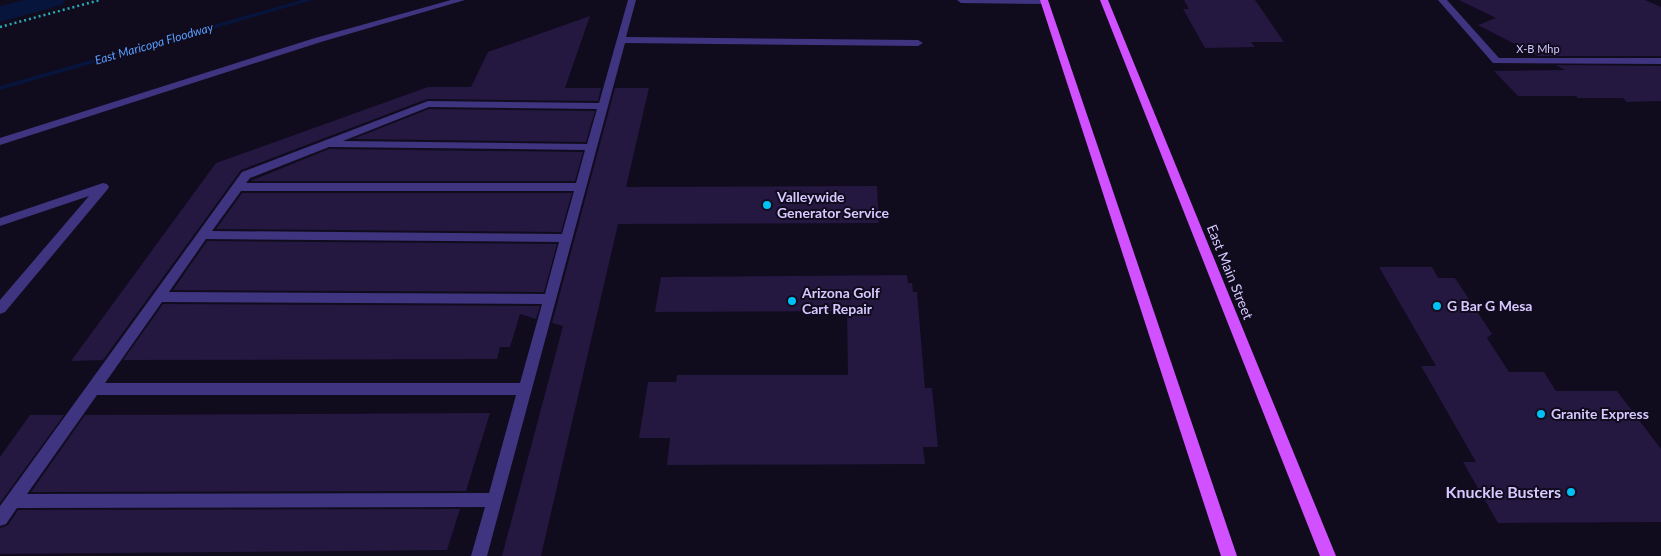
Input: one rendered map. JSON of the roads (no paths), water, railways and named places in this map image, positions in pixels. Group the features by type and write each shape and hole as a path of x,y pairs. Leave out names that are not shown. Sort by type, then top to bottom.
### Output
{"main road":[{"path":"1044,0 1229,556"},
{"name":"East Main Street","path":"1104,0 1328,556"}],"lane":[{"path":"0,142 318,40 461,0"},
{"path":"478,556 632,0"},
{"path":"961,0 1044,0"},
{"name":"X-B Mhp","path":"1442,0 1496,61 1661,61"},
{"path":"621,40 918,43"},
{"path":"0,519 246,175 428,104 603,106"},
{"path":"325,144 592,147"},
{"path":"0,222 103,187 0,309"},
{"path":"238,187 581,187"},
{"path":"203,235 566,238"},
{"path":"159,298 550,298"},
{"path":"93,389 525,388"},
{"path":"13,501 494,500"}],"waterway":[{"path":"0,14 53,0"},
{"name":"East Maricopa Floodway","path":"0,88 309,0"}],"place":[{"name":"Valleywide Generator Service","path":"767,205"},
{"name":"Arizona Golf Cart Repair","path":"792,301"},
{"name":"G Bar G Mesa","path":"1437,306"},
{"name":"Granite Express","path":"1541,414"},
{"name":"Knuckle Busters","path":"1571,492"}]}
